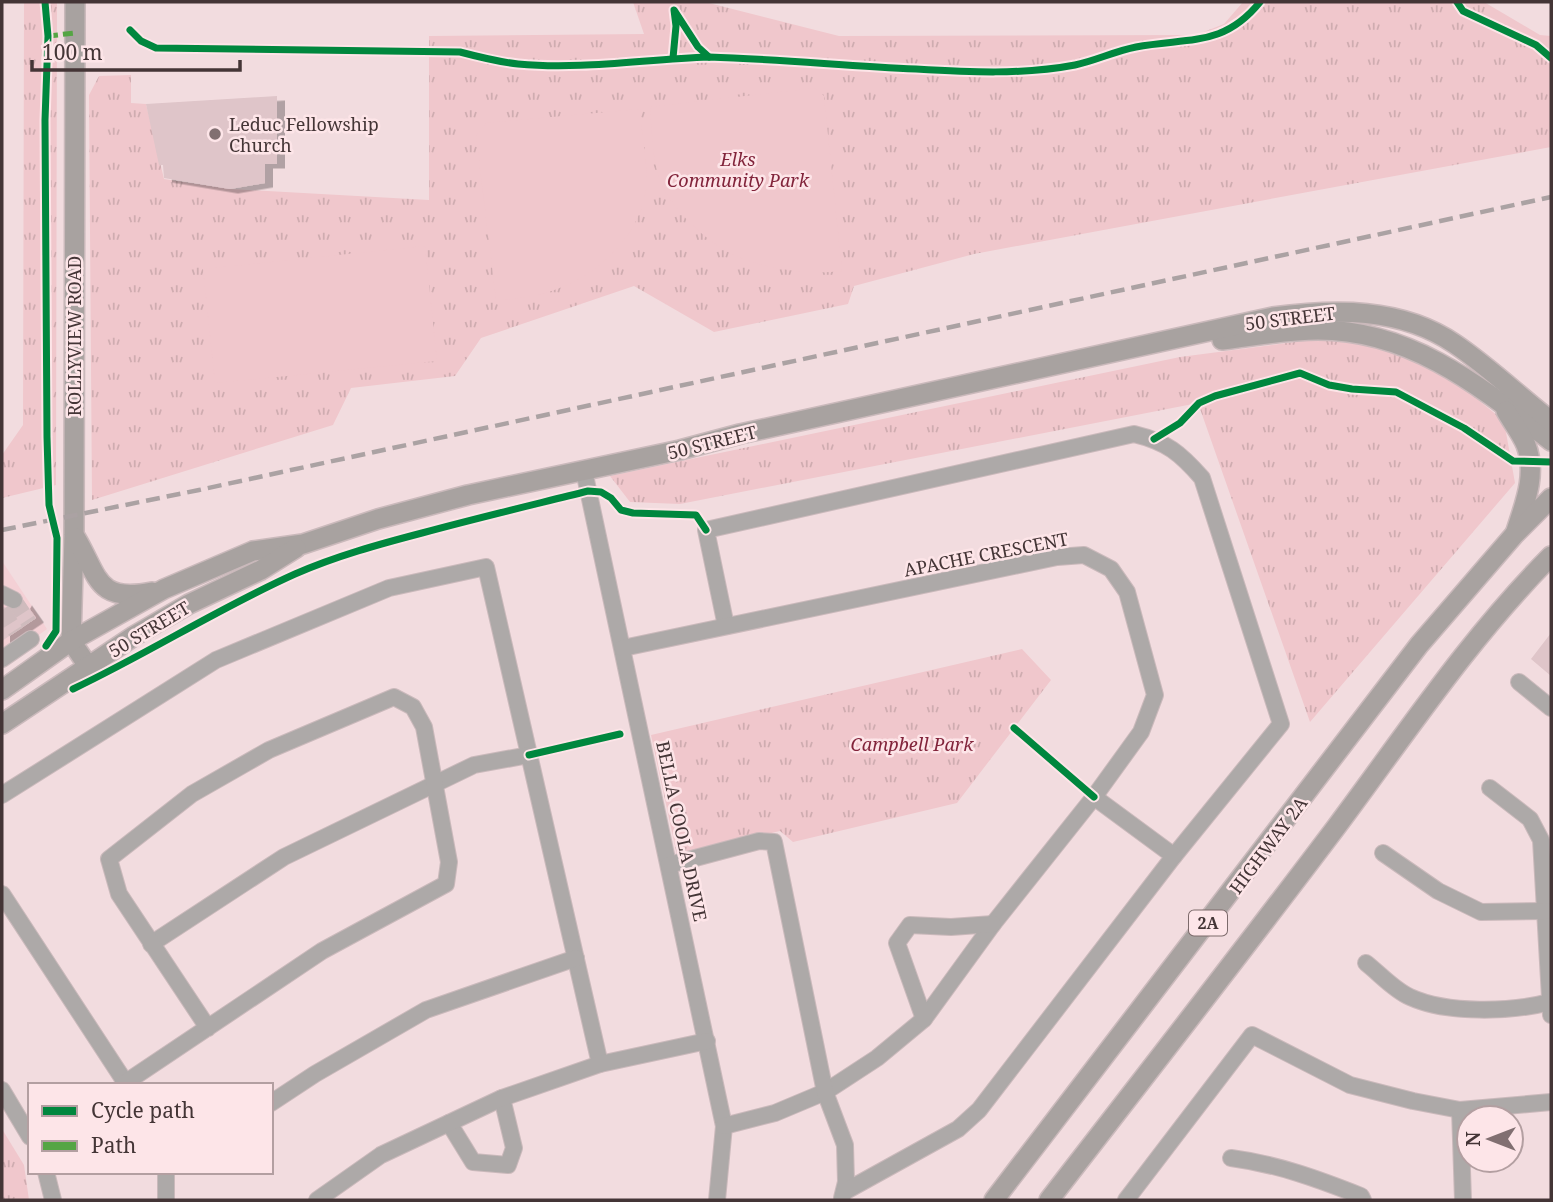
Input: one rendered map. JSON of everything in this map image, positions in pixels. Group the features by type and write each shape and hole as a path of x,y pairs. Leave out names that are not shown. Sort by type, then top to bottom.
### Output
{"main road":[{"name":"ROLLYVIEW ROAD","path":"72,641 75,2"},
{"name":"50 STREET","path":"2,690 72,641 164,589 253,551 303,544 378,519 468,495 1273,317 1353,311 1398,319 1430,330 1454,343 1551,421"},
{"name":"50 STREET","path":"1124,351 1292,331 1357,333 1409,348 1444,364 1501,402 1551,442"},
{"path":"1522,398 1551,405"},
{"path":"1501,402 1526,445 1529,461 1529,493 1514,535"},
{"name":"HIGHWAY 2A","path":"994,1200 1419,645 1514,535 1551,498"},
{"path":"74,535 94,576 103,586 128,596 164,589"},
{"name":"50 STREET","path":"2,724 88,666 189,604 261,570 303,544"},
{"name":"2A","path":"1049,1200 1275,908 1458,665 1522,585 1551,556"},
{"path":"1522,585 1551,572"},
{"path":"72,641 88,666"}],"street":[{"path":"726,626 706,530 1134,434 1154,439 1183,456 1202,478 1281,724 1174,856 979,1110 958,1129 843,1196"},
{"name":"BELLA COOLA DRIVE","path":"584,471 724,1126 717,1200"},
{"name":"APACHE CRESCENT","path":"623,648 1057,557 1084,555 1111,569 1127,592 1155,695 1141,732 1094,797 993,924 924,1019 877,1058 825,1092 775,1113 724,1126"},
{"path":"2,795 216,660 389,588 486,567 600,1064"},
{"path":"2,659 25,631"},
{"path":"1518,682 1551,708"},
{"path":"126,1083 208,1028 322,951 446,884 449,862 435,783 424,727 413,707 394,697 269,750 192,794 109,859 119,894 208,1028"},
{"path":"151,944 284,857 474,765 529,755"},
{"path":"1366,963 1408,996 1441,1006 1551,1008 1541,840 1530,819 1490,788"},
{"path":"1094,797 1174,856"},
{"path":"669,865 759,841 774,842 825,1092 845,1145 846,1182 843,1196"},
{"path":"1383,853 1438,891 1481,912 1546,911"},
{"path":"2,894 124,1083"},
{"path":"924,1019 897,943 910,925 951,927 993,924"},
{"path":"273,1102 315,1074 426,1010 576,958"},
{"path":"1126,1200 1252,1035 1350,1085 1455,1109"},
{"path":"317,1200 381,1155 502,1098 600,1064 707,1041"},
{"path":"2,1090 28,1134"},
{"path":"449,1123 473,1162 508,1165 514,1148 502,1098"},
{"path":"1525,1104 1551,1102"},
{"path":"1231,1158 1265,1163 1308,1175 1361,1196 1363,1200"},
{"path":"46,1174 53,1200"},
{"path":"166,1174 166,1200"},
{"path":"1462,1174 1463,1200"}],"shaded area":[{"path":"2,561 47,629 2,661"}],"green space":[{"path":"24,2 57,2 56,485 2,498 2,455 23,425"},
{"name":"Elks Community Park","path":"633,2 705,2 839,36 1196,35 1224,24 1243,2 1484,2 1540,35 1551,36 1551,147 974,254 854,286 848,304 714,332 634,286 481,338 455,376 351,388 333,425 92,500 89,95 99,76 131,75 131,103 146,104 164,179 230,189 429,200 429,36 644,34"},
{"path":"815,88 824,96 842,271 804,272 741,258 702,234 669,197 657,171 650,107"},
{"path":"640,109 646,190 641,211 619,247 604,262 568,284 528,297 496,299 476,136 486,123"},
{"path":"425,246 437,361 215,383 203,269"},
{"path":"1317,339 1420,352 1504,421 1515,483 1310,722 1198,403 680,504 630,502 610,476 1180,357"},
{"name":"Campbell Park","path":"1022,649 1051,680 957,803 793,842 780,831 677,855 651,735"},
{"path":"2,1129 24,1165 29,1200 2,1200"}],"building":[{"name":"Leduc Fellowship Church","path":"277,96 277,164 265,164 265,183 230,189 164,178 163,165 159,165 146,104"},
{"path":"24,601 36,618 2,641 2,608 15,610 20,608"},
{"path":"1551,633 1551,676 1531,659"}],"tunnel":[{"path":"14,600 29,623"},
{"path":"2,610 16,632"}],"railway":[{"path":"2,530 199,490 1551,197"}],"marked path":[{"path":"48,36 75,33"}],"cycle path":[{"path":"45,2 48,36 45,120 47,437 49,505 57,538 56,631 46,646"},
{"path":"130,30 141,41 156,48 460,52 504,62 542,66 709,57 996,72 1075,65 1136,47 1203,38 1232,27 1260,2"},
{"path":"1457,2 1463,11 1536,45 1551,58"},
{"path":"673,58 676,26 674,10 698,47 709,57"},
{"path":"1154,439 1180,423 1199,403 1215,396 1300,373 1329,385 1396,392 1464,428 1513,461 1551,462"},
{"path":"73,689 295,574 358,551 484,517 588,491 601,492 611,498 621,510 633,513 696,515 706,530"},
{"path":"1014,728 1094,797"},
{"path":"529,755 620,734"}],"place":[{"name":"Leduc Fellowship Church","path":"215,134"}]}
